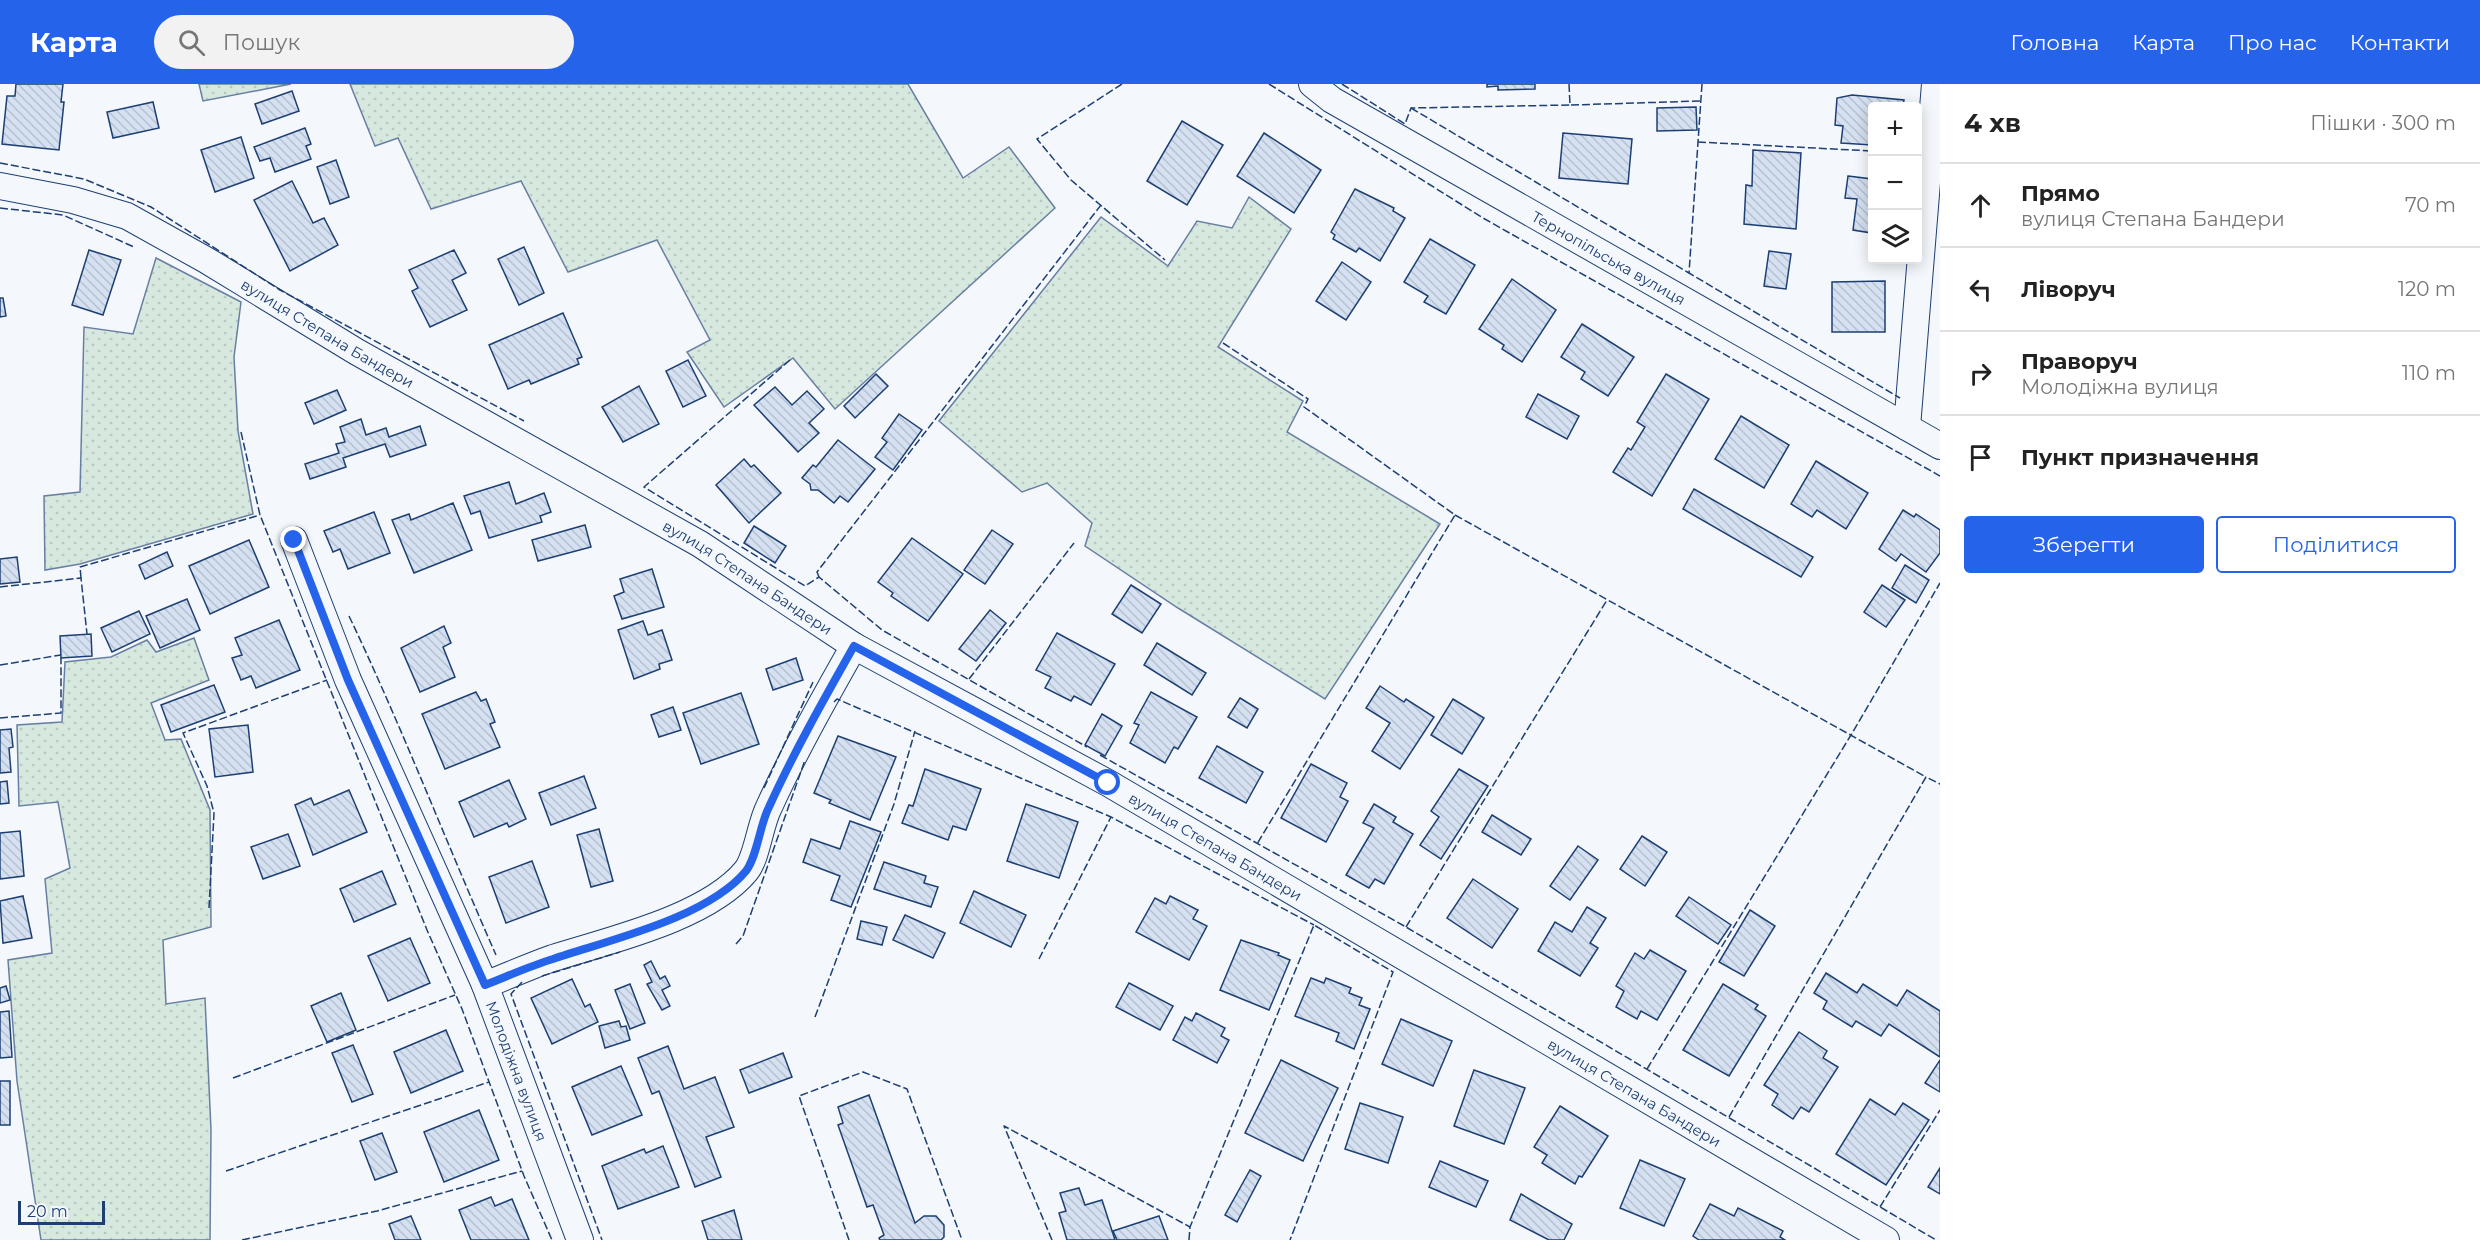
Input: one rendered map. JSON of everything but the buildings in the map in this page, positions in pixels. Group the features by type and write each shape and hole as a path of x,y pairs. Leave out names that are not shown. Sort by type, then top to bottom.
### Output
{"street":[{"name":"Тернопільська вулиця","path":"1312,84 1332,100 1940,446"},
{"path":"1907,427 1935,84"},
{"name":"вулиця Степана Бандери","path":"0,186 73,200 126,216 206,260 357,352 700,544 854,646 1108,783 1886,1240"},
{"name":"Молодіжна вулиця","path":"294,540 348,680 485,985 580,1240"},
{"path":"485,985 551,959 622,938 687,912 724,892 748,870 767,810 805,732 854,646"}],"shaded area":[{"path":"199,84 291,84 203,101"},
{"path":"350,84 908,84 963,178 1009,147 1055,208 835,409 793,358 724,407 687,352 710,340 657,240 568,272 521,181 431,209 398,138 375,146"},
{"path":"1249,197 1291,229 1218,347 1303,401 1287,432 1440,524 1325,699 1178,608 1085,546 1092,523 1047,483 1022,492 939,421 1101,217 1168,266 1197,221 1232,228"},
{"path":"156,258 241,302 234,357 238,431 253,514 80,564 45,570 44,496 80,492 84,327 133,334"},
{"path":"194,638 209,680 151,703 165,740 181,739 210,810 211,927 163,940 166,1004 205,998 211,1130 210,1240 41,1240 17,1081 8,960 52,953 45,879 70,868 58,802 19,806 17,725 62,722 65,662 111,657 147,640 156,652"}],"fence":[{"path":"1122,84 1037,139 1071,180 1165,260"},
{"path":"1269,84 1483,218 1940,476"},
{"path":"1342,84 1405,124 1411,108 1570,105"},
{"path":"1569,84 1570,105 1701,101"},
{"path":"1702,84 1689,273 1900,398"},
{"path":"1411,108 1689,273"},
{"path":"1698,142 1868,151"},
{"path":"0,163 84,179 151,207 280,290 524,421"},
{"path":"819,577 817,572 1101,205"},
{"path":"0,208 63,215 134,247"},
{"path":"1223,343 1308,399 1304,407 1455,515 1257,844"},
{"path":"790,360 644,487 805,586 819,577 882,630 1087,747"},
{"path":"241,432 260,515 427,930 462,1009 524,1176 552,1240"},
{"path":"81,578 80,567 260,515"},
{"path":"1455,515 1926,777"},
{"path":"969,679 1074,543"},
{"path":"0,587 81,578 87,634"},
{"path":"1647,1069 1851,735 1940,583"},
{"path":"1406,927 1607,600"},
{"path":"349,616 496,955"},
{"path":"0,665 61,655"},
{"path":"0,718 61,713 61,658"},
{"path":"209,908 214,813 207,786 183,733 327,680"},
{"path":"764,788 813,682"},
{"path":"834,702 837,699 1111,817 1314,925"},
{"path":"815,1017 894,804 915,731"},
{"path":"1100,755 1406,927 1936,1240"},
{"path":"736,944 743,936 805,760"},
{"path":"1729,1117 1926,777 1940,784"},
{"path":"1039,959 1111,817"},
{"path":"1189,1240 1190,1227 1314,925 1393,972 1290,1240"},
{"path":"542,976 620,952"},
{"path":"522,982 511,994 602,1240"},
{"path":"233,1078 455,995"},
{"path":"849,1240 799,1096 863,1072 907,1089 962,1240"},
{"path":"226,1171 489,1082"},
{"path":"1880,1207 1940,1110"},
{"path":"1052,1240 1004,1126 1190,1227"},
{"path":"242,1240 377,1211 522,1171"}],"route":[{"path":"294,540 348,680 485,985 551,959 622,938 687,912 724,892 748,870 767,810 805,732 854,646 1108,783"}]}
